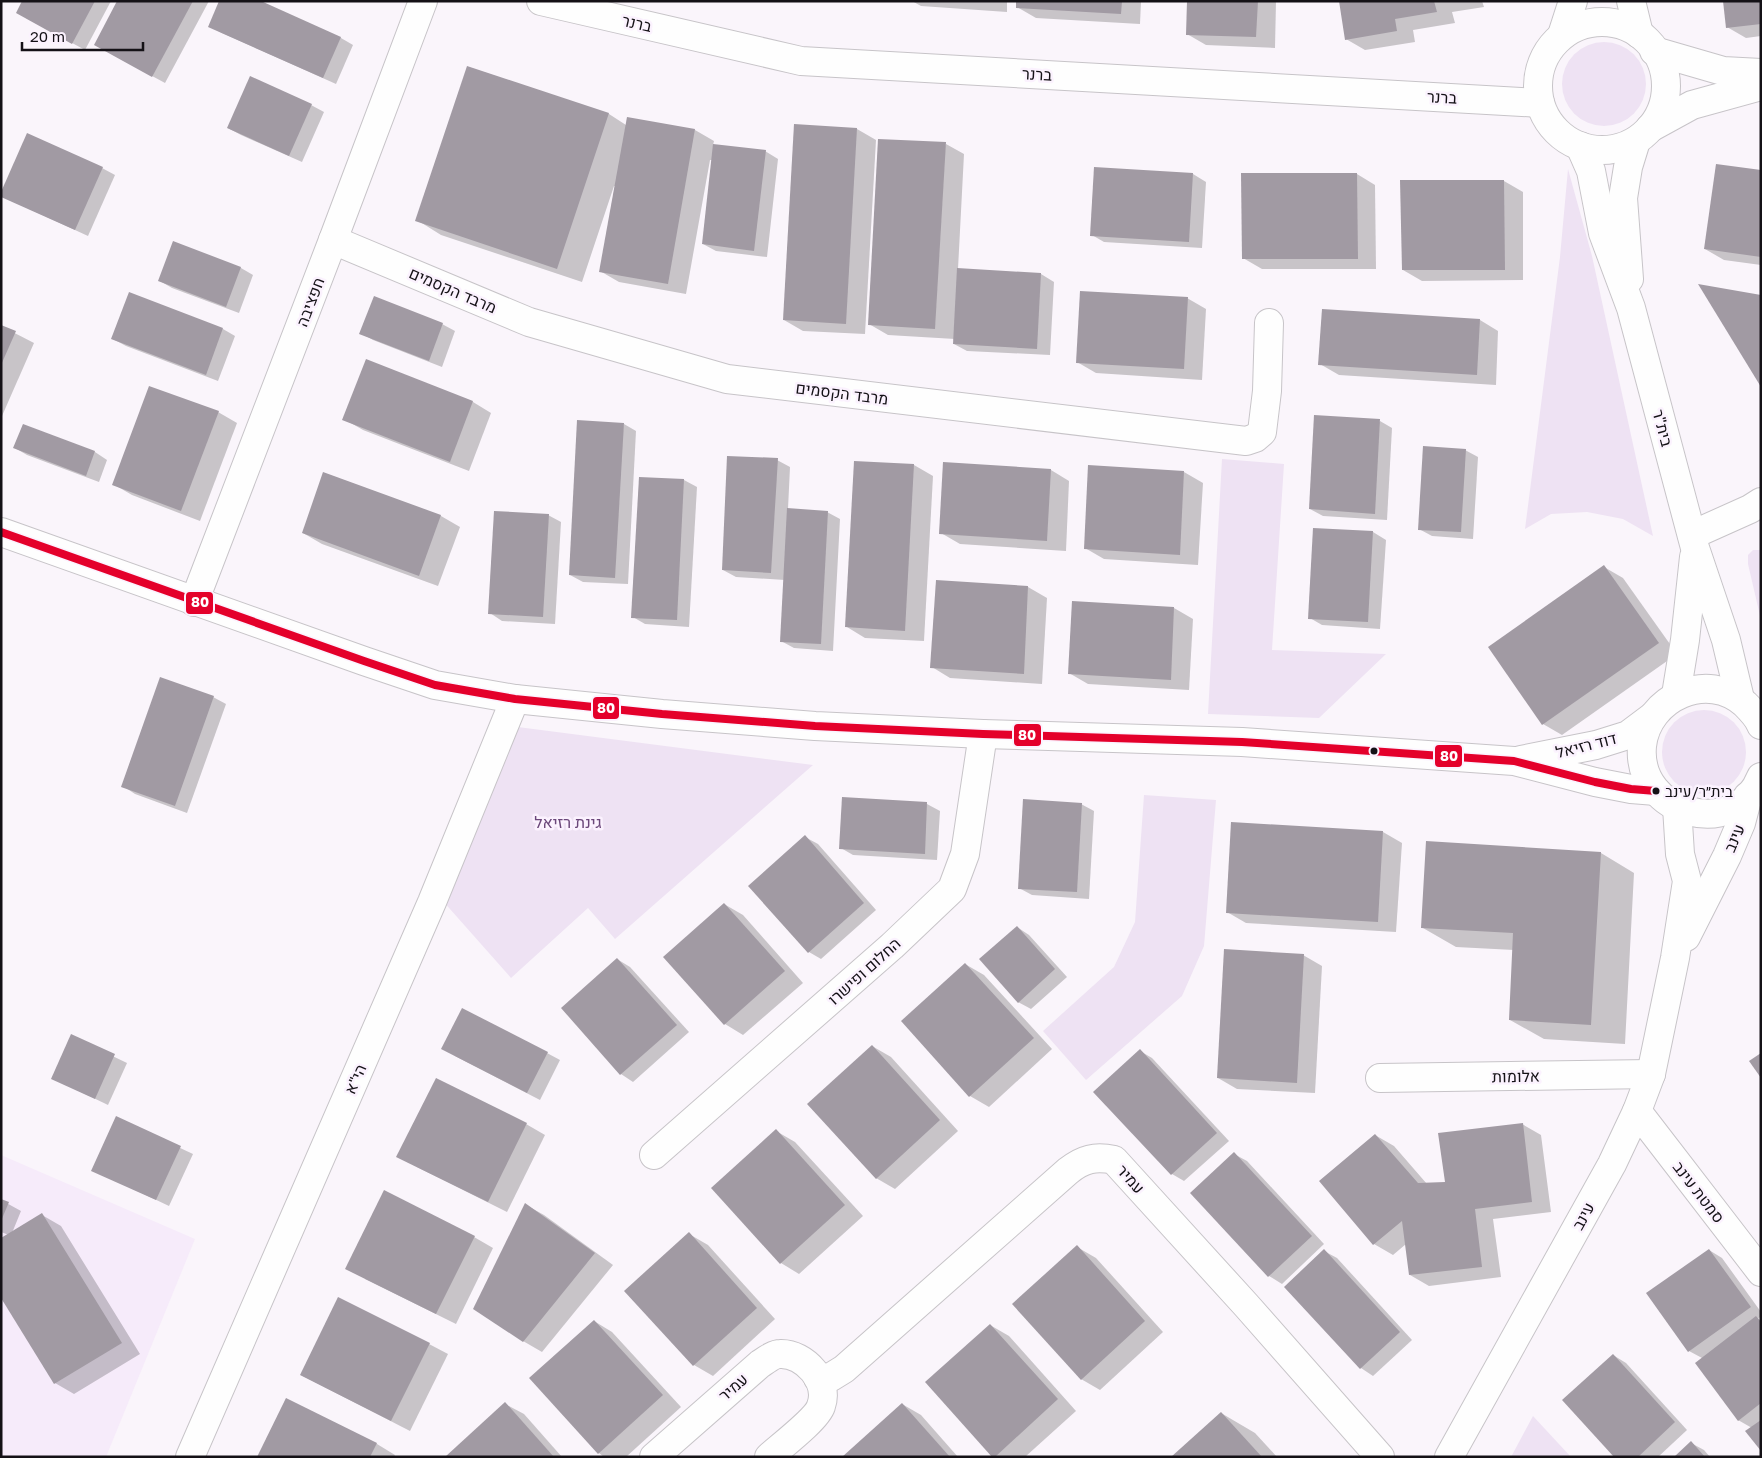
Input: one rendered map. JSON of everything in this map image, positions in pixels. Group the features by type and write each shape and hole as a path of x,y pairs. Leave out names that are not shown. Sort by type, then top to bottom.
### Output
{"street":[{"name":"חפציבה","path":"194,602 423,1"},
{"name":"ברנר","path":"541,1 801,61 1540,103"},
{"path":"1562,35 1573,1"},
{"path":"1632,1 1647,43"},
{"path":"1643,134 1660,112 1665,94 1665,74 1659,58 1647,43 1627,27 1601,22 1587,23 1562,35 1549,49 1540,66 1538,84 1540,103 1548,122 1562,136 1580,146 1599,150 1618,148 1643,134 1692,105 1761,86"},
{"path":"1647,43 1723,71 1761,73"},
{"name":"בית\"ר","path":"1630,308 1623,198 1628,167 1643,134"},
{"name":"בית\"ר","path":"1580,146 1591,172 1602,233 1630,308 1694,541 1726,640 1740,699"},
{"name":"מרבד הקסמים","path":"333,240 529,322 727,379 1246,440 1255,438 1262,432 1267,391 1269,323"},
{"path":"1694,541 1761,502"},
{"name":"דוד רזיאל","path":"1,532 194,602 435,685 515,699 662,714 815,726 983,734 1242,742 1514,761 1667,799 1689,812 1714,813 1726,810 1738,804 1757,785"},
{"name":"בית\"ר","path":"1676,695 1686,640 1694,541"},
{"path":"1667,799 1648,778 1643,762 1642,746 1645,731 1652,717 1662,704 1676,695 1692,690 1709,688 1740,699 1760,722"},
{"name":"הי\"א","path":"190,1457 432,902 515,699"},
{"name":"דוד רזיאל","path":"1514,761 1596,745 1628,735 1652,717"},
{"name":"החלום ופישרו","path":"654,1155 892,946 952,889 965,854 983,734"},
{"name":"עינב","path":"1675,958 1727,856 1757,785"},
{"name":"עינב","path":"1449,1457 1612,1164 1637,1111 1651,1074 1675,958 1687,881 1667,799"},
{"name":"אלומות","path":"1380,1078 1651,1074"},
{"name":"סמטת עינב","path":"1637,1111 1761,1272"},
{"name":"עמיר","path":"654,1457 760,1364 778,1354 793,1354 810,1366 818,1378 831,1377 844,1369 1076,1164 1101,1157 1114,1160 1246,1305 1380,1457"},
{"path":"768,1457 808,1422 821,1407 823,1391 818,1378"}],"shaded area":[{"path":"1,1155 195,1239 106,1457 1,1457"}],"green space":[{"path":"1604,42 1620,45 1634,54 1643,68 1646,84 1643,100 1634,114 1620,123 1604,126 1588,123 1574,114 1565,100 1562,84 1565,68 1574,54 1588,45"},
{"path":"1568,169 1592,256 1653,536 1623,519 1587,512 1551,514 1525,529 1560,257"},
{"path":"1222,459 1284,464 1272,650 1386,654 1319,718 1208,714"},
{"path":"1753,550 1761,550 1761,620 1748,564 1748,555"},
{"path":"1704,710 1720,713 1734,722 1743,736 1746,752 1743,768 1734,782 1720,791 1704,794 1688,791 1674,782 1665,768 1662,752 1665,736 1674,722 1688,713"},
{"name":"גינת רזיאל","path":"510,726 813,765 615,939 588,908 511,978 442,900"},
{"path":"1144,795 1216,800 1204,946 1182,996 1086,1080 1043,1031 1114,967 1135,922"},
{"path":"1533,1416 1571,1457 1511,1457"}],"building":[{"path":"22,1 95,1 72,44 16,13"},
{"path":"117,1 193,1 152,77 94,45"},
{"path":"219,1 261,1 341,37 323,78 208,27"},
{"path":"1016,1 1122,1 1121,14 1016,8"},
{"path":"1187,1 1258,1 1256,37 1186,35"},
{"path":"1339,1 1434,1 1437,12 1395,19 1397,31 1345,40"},
{"path":"1723,1 1761,1 1761,24 1726,28"},
{"path":"467,66 609,113 557,269 415,221"},
{"path":"250,76 312,104 289,156 227,128"},
{"path":"627,117 695,129 668,284 599,272"},
{"path":"794,124 857,128 846,324 783,320"},
{"path":"27,133 103,167 75,230 1,197 1,192"},
{"path":"878,139 946,142 935,329 868,325"},
{"path":"713,144 766,150 754,251 702,244"},
{"path":"1716,164 1761,170 1761,257 1704,249"},
{"path":"1094,167 1193,173 1189,242 1090,236"},
{"path":"1241,173 1357,173 1358,259 1242,259"},
{"path":"1400,180 1504,180 1505,270 1402,270"},
{"path":"173,241 241,267 226,307 158,281"},
{"path":"957,268 1041,273 1037,349 953,344"},
{"path":"1698,284 1761,295 1761,387"},
{"path":"1080,291 1188,297 1184,369 1076,363"},
{"path":"129,292 223,328 206,375 111,339"},
{"path":"374,296 443,323 429,361 359,334"},
{"path":"1322,309 1480,319 1477,375 1318,365"},
{"path":"1,325 16,331 1,365"},
{"path":"366,359 473,401 450,462 342,420"},
{"path":"149,386 219,411 181,511 112,485"},
{"path":"1314,415 1380,419 1375,514 1309,509"},
{"path":"577,420 624,423 615,578 569,575"},
{"path":"23,424 95,451 86,476 13,448"},
{"path":"1423,446 1466,449 1461,532 1418,530"},
{"path":"727,456 778,458 771,573 722,570"},
{"path":"854,461 914,464 905,631 845,627"},
{"path":"943,462 1051,469 1047,541 939,534"},
{"path":"1088,465 1184,471 1180,555 1084,549"},
{"path":"323,472 441,515 419,576 302,533"},
{"path":"639,477 684,479 677,620 631,618"},
{"path":"787,508 828,511 821,644 780,642"},
{"path":"494,511 549,514 543,617 488,614"},
{"path":"1313,528 1373,531 1368,622 1308,619"},
{"path":"1604,565 1659,643 1542,725 1488,647"},
{"path":"936,580 1028,586 1024,674 930,668"},
{"path":"1072,601 1174,607 1171,680 1068,674"},
{"path":"160,677 214,696 175,806 121,787"},
{"path":"842,797 927,802 925,854 839,849"},
{"path":"1023,799 1082,803 1077,892 1018,889"},
{"path":"1231,822 1383,831 1378,922 1226,913"},
{"path":"805,835 864,903 808,953 748,886"},
{"path":"1426,841 1601,852 1591,1025 1509,1020 1513,933 1421,928"},
{"path":"724,903 785,971 724,1025 663,957"},
{"path":"1017,926 1055,969 1018,1003 979,959"},
{"path":"1224,949 1304,954 1297,1083 1217,1078"},
{"path":"617,958 677,1025 620,1075 561,1008"},
{"path":"965,963 1034,1038 969,1097 901,1021"},
{"path":"462,1008 548,1052 527,1093 441,1049"},
{"path":"71,1034 115,1054 95,1099 51,1079"},
{"path":"872,1045 940,1120 876,1179 807,1104"},
{"path":"1140,1049 1217,1133 1171,1175 1093,1092"},
{"path":"1761,1053 1761,1078 1749,1061"},
{"path":"436,1078 527,1123 488,1202 396,1157"},
{"path":"116,1116 181,1146 156,1200 91,1171"},
{"path":"1523,1123 1532,1202 1475,1209 1482,1267 1409,1275 1402,1221 1373,1245 1319,1181 1375,1134 1418,1183 1445,1182 1438,1133"},
{"path":"776,1129 845,1205 780,1264 711,1188"},
{"path":"1234,1152 1312,1236 1268,1277 1190,1193"},
{"path":"384,1190 475,1236 436,1314 345,1269"},
{"path":"1,1199 9,1202 1,1221"},
{"path":"525,1203 595,1253 523,1342 473,1309"},
{"path":"42,1213 122,1343 54,1384 1,1298 1,1238"},
{"path":"689,1232 757,1308 693,1366 624,1291"},
{"path":"1077,1245 1145,1321 1081,1380 1012,1304"},
{"path":"1324,1249 1400,1332 1360,1369 1284,1287"},
{"path":"1709,1249 1751,1307 1688,1352 1646,1293"},
{"path":"338,1297 430,1343 391,1421 300,1375"},
{"path":"1756,1316 1761,1322 1761,1403 1738,1421 1695,1363"},
{"path":"594,1320 663,1395 598,1454 529,1378"},
{"path":"990,1324 1058,1399 995,1457 992,1457 925,1382"},
{"path":"1613,1354 1675,1422 1638,1457 1614,1457 1562,1400"},
{"path":"286,1398 377,1443 370,1457 257,1457"},
{"path":"505,1402 554,1457 445,1457"},
{"path":"902,1403 950,1457 842,1457"},
{"path":"1221,1412 1262,1457 1171,1457"},
{"path":"1761,1420 1761,1451 1745,1431"},
{"path":"1691,1441 1705,1457 1674,1457"}],"transit line":[{"name":"80","path":"1,532 435,685 515,699 662,714 815,726 983,734 1242,742 1514,761 1595,782 1631,789 1656,791"}],"place":[{"name":"בית״ר/עינב","path":"1656,791"}]}
